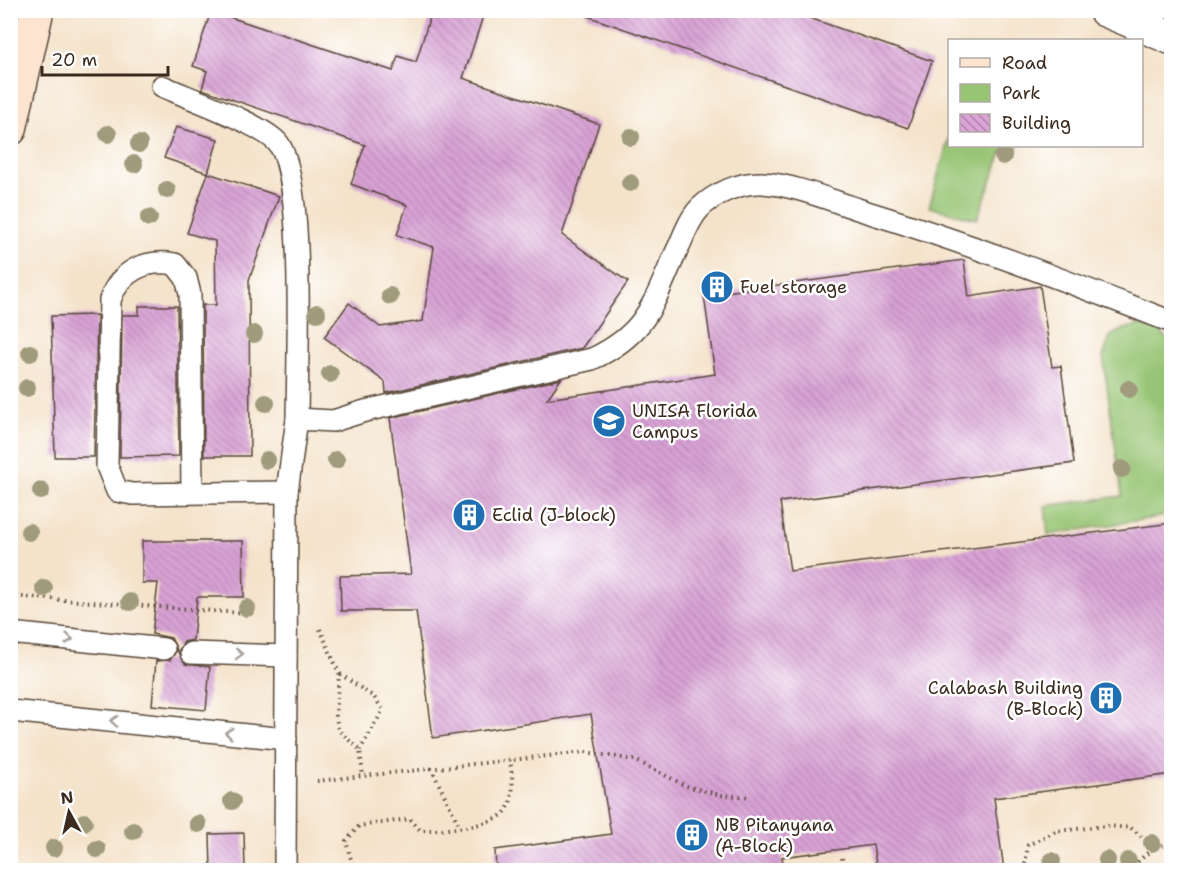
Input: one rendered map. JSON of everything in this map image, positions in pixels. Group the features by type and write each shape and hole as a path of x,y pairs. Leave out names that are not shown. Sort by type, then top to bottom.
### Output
{"main road":[{"path":"10,129 38,10"}],"street":[{"path":"1105,10 1172,38"}],"lane":[{"path":"162,86 263,132 278,144 286,161 292,184 296,220 297,419 287,492 285,870"},
{"path":"297,419 333,421 364,411 592,359 616,348 651,311 674,254 699,209 717,195 761,183 793,189 922,229 1036,269 1172,322"},
{"path":"192,493 190,294 186,278 175,264 162,262 147,264 123,277 115,286 110,300 107,466 117,491 132,494 287,492"},
{"path":"10,633 164,650"},
{"path":"191,653 286,656"},
{"path":"10,711 286,739"}],"path":[{"path":"10,596 315,617 339,673 336,716 338,730 360,750"},
{"path":"339,673 374,697 383,710 360,750 363,776"},
{"path":"308,782 585,752 635,760 686,786 721,795 750,797"},
{"path":"354,870 346,842 359,826 410,819 420,830 444,831 492,820 505,812 511,799 513,782 510,760"},
{"path":"431,768 460,827"},
{"path":"1024,870 1028,845 1056,831 1108,826 1131,828 1154,847"},
{"path":"1129,870 1154,847 1172,845"},
{"path":"842,858 844,870"}],"green space":[{"path":"948,140 948,147 1018,147 1014,155 1002,152 977,219 929,207"},
{"path":"1139,325 1159,331 1171,342 1171,515 1048,535 1045,506 1122,496 1103,357 1110,336"}],"building":[{"path":"432,10 485,10 463,78 599,124 562,235 628,282 582,348 386,393 385,382 324,337 349,303 380,327 423,321 434,247 397,235 407,205 351,184 365,145 202,89 207,71 193,66 211,11 393,71 398,56 416,62"},
{"path":"588,10 787,10 932,61 908,128 587,16"},
{"path":"176,127 218,139 208,173 164,158"},
{"path":"208,173 279,196 249,280 250,456 204,456 203,305 216,305 215,241 187,233"},
{"path":"964,260 969,297 1040,286 1052,367 1061,366 1074,463 780,502 790,571 1172,523 1172,774 994,798 1004,870 877,870 873,845 782,857 784,870 496,870 495,850 611,834 591,714 433,738 416,611 341,611 340,576 411,574 390,418 561,379 547,399 715,374 704,295"},
{"path":"139,306 177,306 179,456 120,457 122,315 139,315"},
{"path":"97,315 94,457 55,457 51,316"},
{"path":"142,541 243,541 244,597 197,597 193,640 184,642 178,652 185,664 210,667 206,710 152,705 156,661 170,660 177,650 171,638 152,634 158,583 142,583"},
{"path":"244,833 245,870 211,870 210,834"}],"place":[{"name":"Fuel storage","path":"717,287"},
{"name":"UNISA Florida Campus","path":"609,421"},
{"name":"Eclid (J-block)","path":"469,515"},
{"name":"Calabash Building (B-Block)","path":"1106,698"},
{"name":"NB Pitanyana (A-Block)","path":"692,835"}]}
